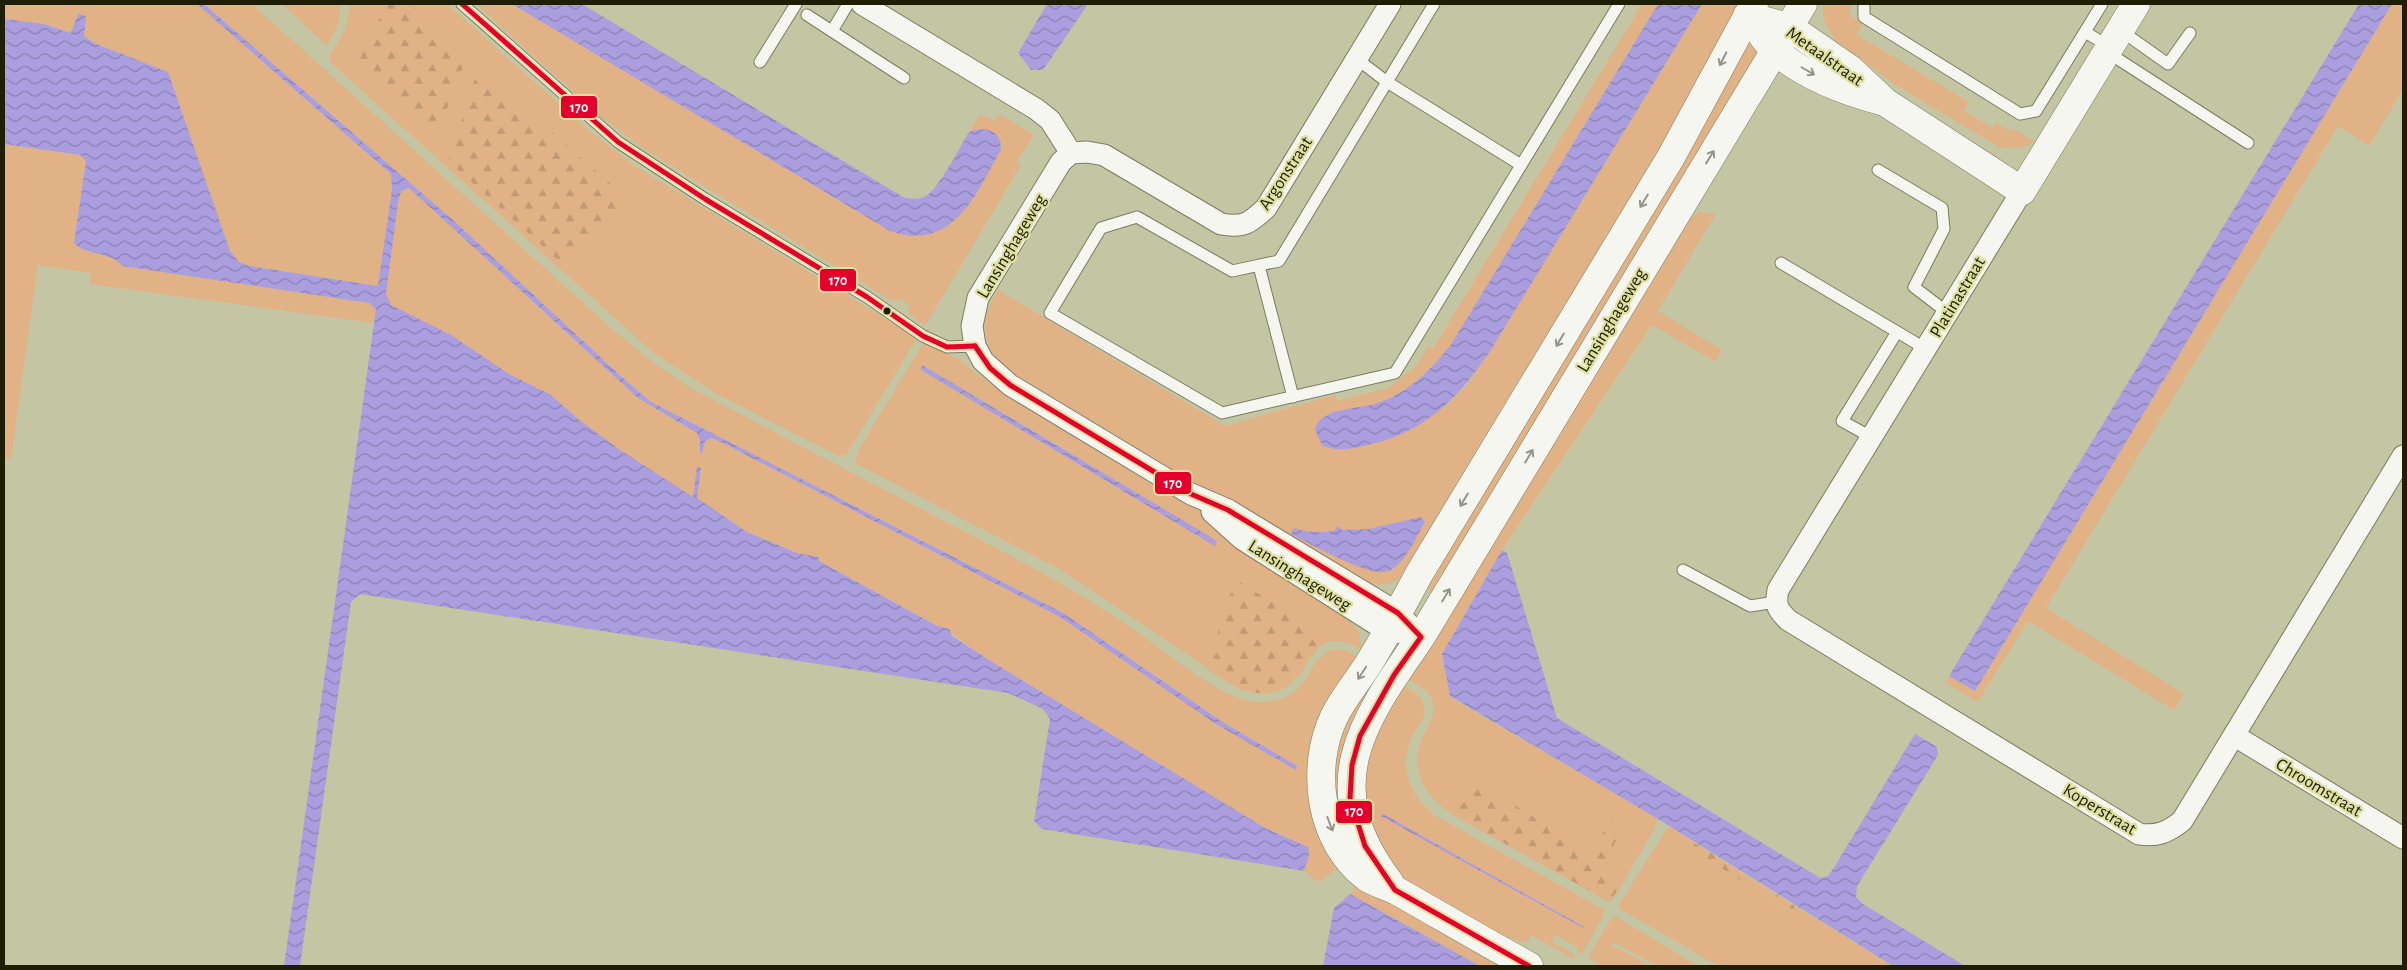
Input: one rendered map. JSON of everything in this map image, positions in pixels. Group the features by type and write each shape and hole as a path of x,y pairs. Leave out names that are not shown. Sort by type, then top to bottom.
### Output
{"street":[{"path":"862,4 1036,109 1050,120 1071,153"},
{"name":"Argonstraat","path":"1071,153 1087,152 1104,155 1221,224 1237,227 1252,221 1266,208 1390,4"},
{"name":"Lansinghageweg","path":"1071,153 1061,162 978,298 972,326 975,346 983,361 1010,385 1191,494 1242,539 1420,636 1803,4"},
{"name":"Platinastraat","path":"1777,596 1871,437 2136,4"},
{"name":"Lansinghageweg","path":"1393,622 1419,574 1671,157 1751,10"},
{"name":"Metaalstraat","path":"1751,10 1789,27 1850,69 1885,102 2022,191"},
{"name":"Metaalstraat","path":"1751,10 1774,52 1840,89 1885,102"},
{"name":"Koperstraat","path":"1777,596 1777,609 1788,620 2139,834 2151,836 2163,834 2182,821 2403,456"},
{"path":"1393,622 1335,716 1326,738 1321,761 1323,806 1335,838 1348,858 1366,877 1395,890 1529,966"},
{"path":"1395,890 1365,846 1350,798 1352,765 1360,736 1394,674 1420,636"},
{"name":"Chroomstraat","path":"2235,736 2403,838"}],"lane":[{"path":"462,4 618,142 705,199 867,297 923,336 947,347 975,346"},
{"path":"760,62 796,4"},
{"path":"832,31 848,4"},
{"path":"1434,4 1279,261 1232,271 1137,217 1101,228 1050,313 1222,413 1395,373 1619,4"},
{"path":"1864,4 1864,17 2020,114 2036,111 2102,4"},
{"path":"807,15 904,78"},
{"path":"2085,32 2168,64 2190,33"},
{"path":"2112,43 2248,142"},
{"path":"1357,59 1387,82 1521,164"},
{"path":"1878,170 1942,208 1944,229 1914,287 1948,313"},
{"path":"1781,263 1926,349"},
{"path":"1259,266 1293,397"},
{"path":"1871,437 1842,421 1897,332"},
{"path":"1683,570 1750,606 1777,596"}],"green space":[{"path":"4,4 197,4 391,174 392,190 379,286 250,266 239,262 230,251 168,72 94,43 84,36 85,16 78,14 71,33 44,24 4,19"},
{"path":"204,4 252,4 611,328 655,364 689,387 1057,581 1136,631 1210,684 1242,699 1255,702 1274,701 1287,697 1297,689 1316,662 1334,649 1347,651 1361,659 1325,721 1339,868 1318,882 1304,871 1306,865 1288,837 1265,828 989,660 948,631 819,561 818,557 797,553 747,532 620,450 578,419 551,395 509,374 450,335 391,305 386,294 398,203 401,191 409,188 638,398 697,433 702,453 705,441 712,438 1060,617 1216,724 1296,769 1297,767 1224,723 1063,613 651,402 454,221"},
{"path":"282,4 340,4 339,21 327,46"},
{"path":"350,4 447,4 586,128 635,166 917,338 847,454 839,456 715,393 655,354 330,62 330,56 346,28"},
{"path":"387,4 412,4 467,57 440,127 429,132 358,63"},
{"path":"476,4 512,4 890,231 914,237 976,129 969,132 981,114 994,121 999,114 1034,135 1017,162 1021,165 925,326 907,312 910,308 902,299 897,302 894,299 892,301 647,151 600,116"},
{"path":"1642,4 1658,4 1452,343 1426,372 1395,395 1364,407 1332,413 1320,420 1316,426 1335,449 1372,444 1446,406 1466,386 1489,353 1702,4 1745,4 1683,118 1408,570 1393,582 1379,585 1347,577 1010,372 993,354 988,344 986,324 988,313 998,290 1225,426 1335,395 1338,401 1388,388 1417,366 1428,346 1433,349"},
{"path":"1823,4 1848,4 1851,7 1849,14 1862,24 1857,35 1969,102 1964,111 1993,128 1996,123 2010,131 2012,128 2035,142 2020,148 1999,147 1894,84 1835,40 1823,19"},
{"path":"2392,4 2403,4 2403,90 2369,146 2338,126 2046,608 2184,694 2174,710 2028,621 1978,702 1946,683 1949,676 1975,691"},
{"path":"1748,34 1761,52 1432,594 1424,580"},
{"path":"479,67 621,193 614,215 566,267 448,161"},
{"path":"4,144 80,155 86,161 74,243 85,250 105,255 122,266 369,303 376,309 374,323 90,284 91,273 38,265 11,459 4,458"},
{"path":"1701,212 1716,214 1658,311 1722,350 1716,362 1652,325 1502,550 1464,615 1450,697 1658,819 1613,900 1609,902 1452,814 1435,799 1422,782 1418,761 1418,750 1433,713 1433,702 1424,689 1402,676 1689,219"},
{"path":"924,342 959,359 981,377 1035,411 1201,511 1251,556 1349,619 1359,633 1362,650 1341,641 1327,643 1316,651 1296,676 1283,687 1265,692 1239,689 1061,570 857,464 855,460 860,448","holes":["922,365 1056,444 1215,546 921,370"]},
{"path":"1240,582 1304,623 1321,645 1298,676 1287,686 1275,691 1264,693 1252,692 1229,683 1207,669 1218,650 1218,630 1227,616 1225,601"},
{"path":"1373,668 1383,674 1351,725 1343,757 1348,827 1340,828 1330,760 1342,718"},
{"path":"1399,683 1419,696 1424,707 1423,718 1410,741 1406,762 1410,782 1419,800 1434,815 1604,910 1602,914 1604,915 1582,954 1577,952 1579,948 1556,935 1552,942 1575,955 1573,959 1531,935 1526,943 1485,929 1406,882 1393,869 1370,830 1361,772"},
{"path":"1482,784 1589,853 1612,820 1621,831 1601,870 1621,886 1609,902 1452,814"},
{"path":"1669,826 1690,840 1687,847 1791,911 1795,906 1893,966 1719,966 1620,909 1620,903"},
{"path":"1690,840 1795,906 1792,911 1686,847"},
{"path":"1361,882 1504,966 1480,966 1350,894"},
{"path":"1615,916 1698,966 1657,966 1613,942 1611,945 1651,966 1603,966 1588,958 1611,918 1613,919"}],"water":[{"path":"197,4 204,4 454,221 651,402 1063,613 1224,723 1297,766 1296,770 1216,724 1060,617 712,438 705,441 702,453 700,453 700,440 697,433 638,398 409,188 401,191 398,203 386,294 391,305 451,335 509,374 551,395 578,419 620,450 693,497 697,466 701,468 697,498 747,532 797,553 818,557 819,561 937,626 949,629 952,636 989,660 1265,828 1308,847 1309,855 1304,871 1042,829 1034,821 1050,719 1043,709 1008,693 360,594 351,602 300,966 284,966 376,309 369,303 122,266 105,255 85,250 74,243 86,161 80,155 4,144 4,19 44,24 71,33 78,14 86,16 84,36 94,43 168,72 230,251 239,262 250,266 378,286 392,190 391,174"},
{"path":"512,4 582,4 903,197 920,198 931,192 943,176 969,132 981,129 992,131 999,138 1001,150 968,205 946,227 932,233 916,236 890,231"},
{"path":"1047,4 1088,4 1043,70 1031,70 1018,53"},
{"path":"1658,4 1702,4 1489,353 1476,371 1450,401 1421,424 1404,433 1353,448 1337,449 1322,445 1315,430 1318,423 1324,417 1331,413 1386,400 1408,388 1436,362 1452,343"},
{"path":"2359,4 2392,4 1975,691 1949,676"},
{"path":"922,365 1209,536 1217,542 1215,546 921,370"},
{"path":"1421,517 1425,522 1410,549 1401,562 1389,571 1368,570 1325,552 1291,534 1294,528 1319,532 1334,531 1338,526 1342,530 1369,529"},
{"path":"1502,550 1507,553 1557,718 1820,878 1828,876 1835,866 1915,734 1937,747 1938,755 1857,886 1856,897 1863,904 1965,966 1893,966 1658,819 1450,696 1442,654"},
{"path":"1383,814 1584,927 1381,816"},
{"path":"1350,894 1480,966 1323,966 1334,908"}],"transit line":[{"name":"170","path":"462,4 618,142 705,199 867,297 923,336 947,347 975,346"},
{"name":"170","path":"975,346 990,368 1010,385 1191,494 1228,510 1398,613 1421,637 1394,675 1360,736 1352,765 1350,798 1365,846 1395,890 1529,966"}]}
